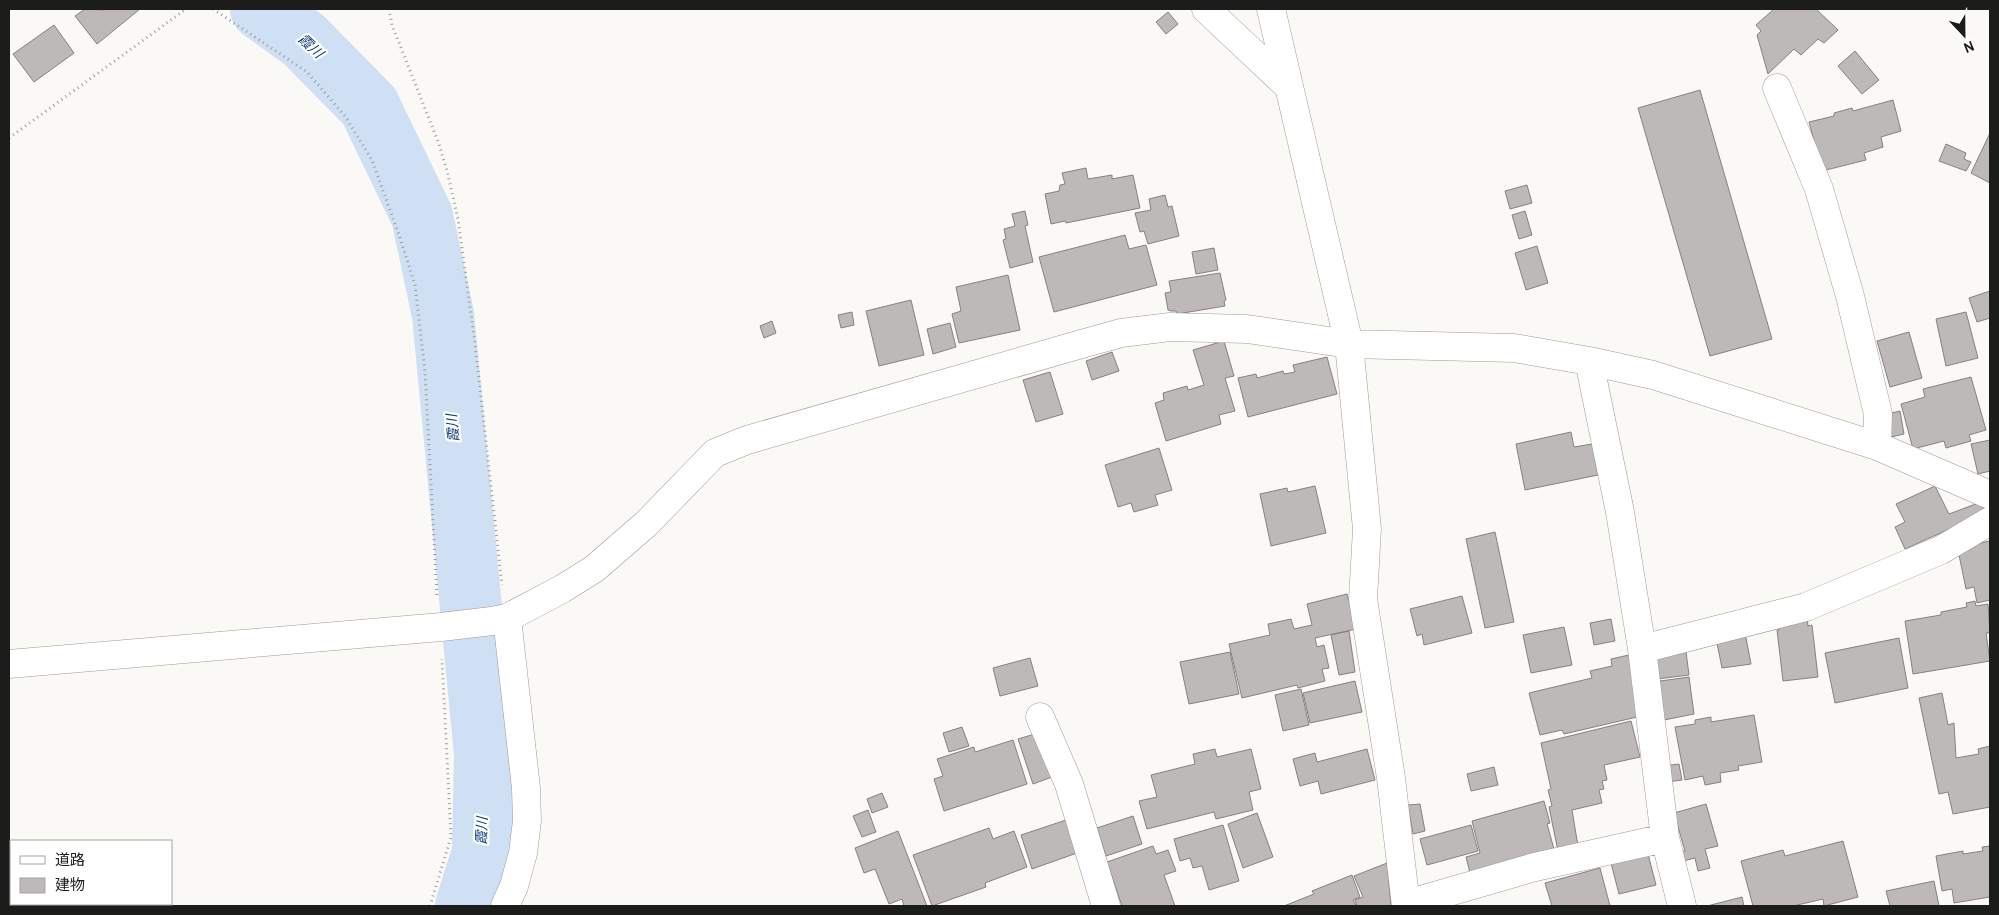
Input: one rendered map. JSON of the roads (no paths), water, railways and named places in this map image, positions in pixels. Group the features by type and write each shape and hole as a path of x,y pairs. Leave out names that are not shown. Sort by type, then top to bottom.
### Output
{"street":[{"path":"1206,9 1289,87"},
{"path":"1271,9 1349,344 1367,529 1363,599 1391,778 1406,906"},
{"path":"1777,88 1819,189 1850,296 1878,414 1877,446"},
{"path":"9,664 499,620 562,589 594,569 646,524 716,453 747,440 1121,334 1170,327 1247,329 1349,344 1514,348 1589,361 1653,376 1877,446 1990,495"},
{"path":"1589,361 1620,512 1642,649 1664,838 1682,906"},
{"path":"1642,649 1806,607 1941,550 1990,521"},
{"path":"499,620 526,788 527,821 523,853 514,886 505,906"},
{"path":"1040,717 1069,784 1106,906"},
{"path":"1416,906 1421,900 1535,867 1664,838"}],"waterway":[{"name":"霞川","path":"261,9 304,40 369,106 422,216 443,315 485,754 483,852 466,906"}]}
